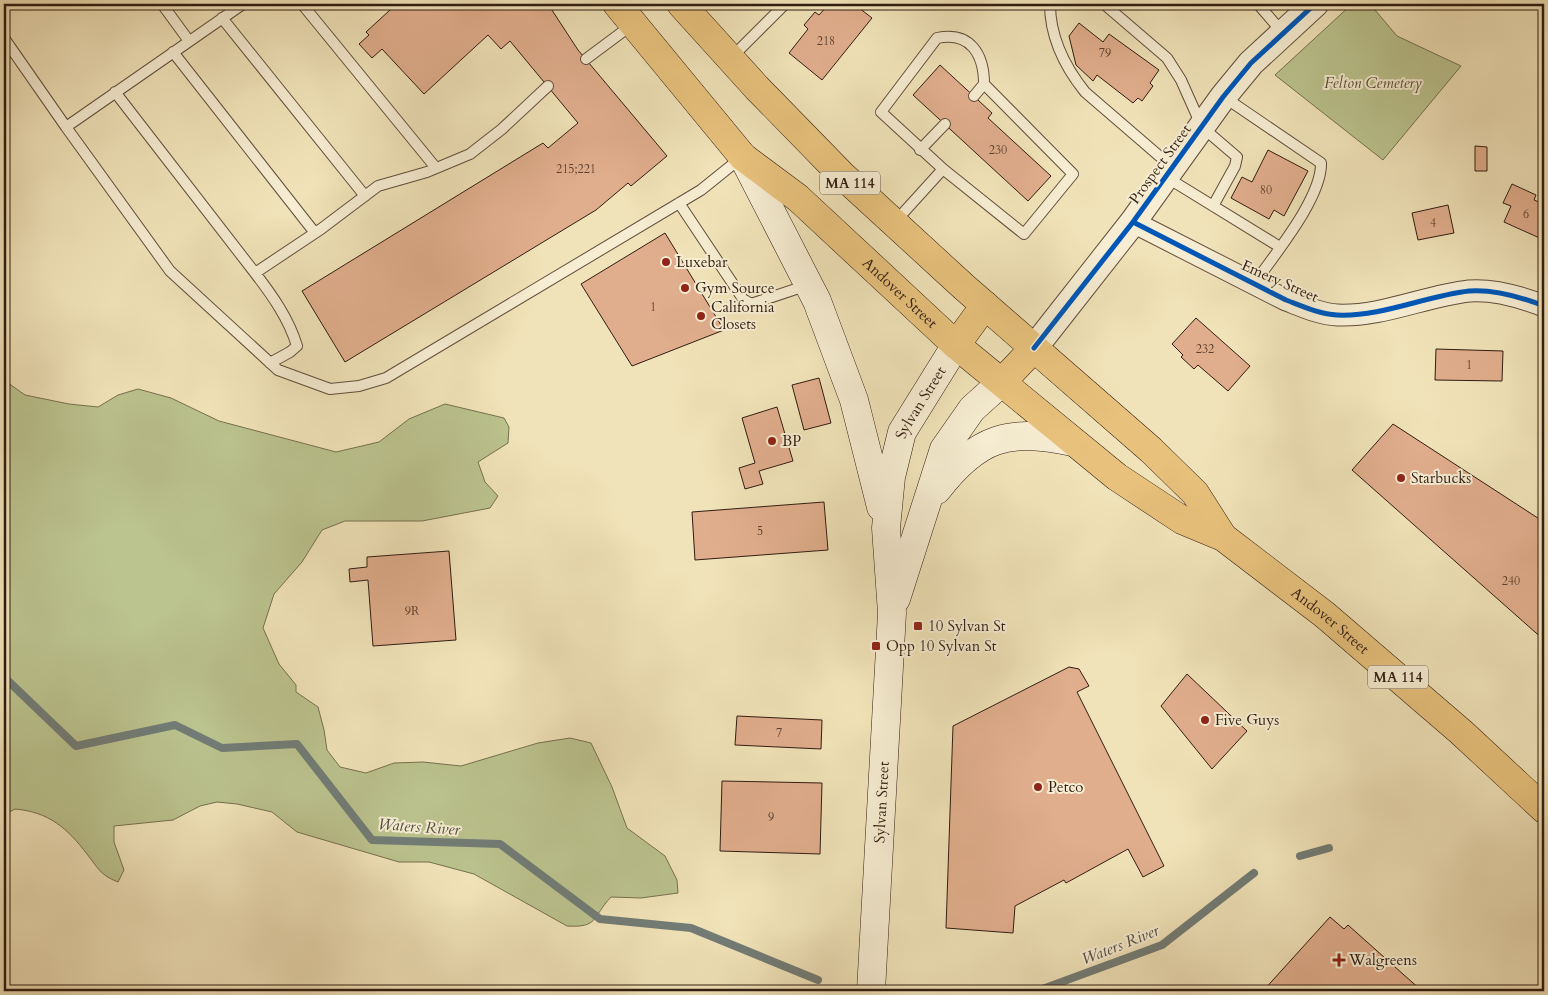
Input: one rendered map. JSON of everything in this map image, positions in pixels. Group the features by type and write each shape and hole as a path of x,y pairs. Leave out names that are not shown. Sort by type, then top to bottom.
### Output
{"highway":[{"name":"Andover Street","path":"681,4 800,134 894,224 1144,444 1196,493 1223,537"},
{"name":"Andover Street","path":"625,14 743,157 798,198 956,345 1118,477 1182,520 1223,537 1325,616 1544,808"},
{"path":"956,345 984,305"},
{"path":"1002,381 1034,348"}],"main road":[{"path":"743,157 809,285 854,400 886,528"},
{"name":"Sylvan Street","path":"871,991 892,613 886,528 891,477 902,432 956,345"},
{"name":"Sylvan Street","path":"892,613 944,449 972,409 1002,381"},
{"path":"926,503 957,464 979,448 997,440 1027,435 1073,442"}],"street":[{"name":"Prospect Street","path":"1034,348 1133,222 1223,97 1251,63 1282,32 1315,4"},
{"name":"Emery Street","path":"1133,222 1254,284 1311,310 1335,315 1364,314 1471,291 1503,293 1544,306"}],"lane":[{"path":"162,4 188,41"},
{"path":"66,126 243,4"},
{"path":"302,4 436,168"},
{"path":"730,58 785,4"},
{"path":"1050,4 1050,17 1057,43 1074,78 1085,92 1169,172 1213,206 1280,247"},
{"path":"1104,4 1167,58 1181,80 1202,127 1237,157 1235,166 1213,206"},
{"path":"1258,4 1282,32"},
{"path":"586,59 625,14"},
{"path":"222,18 365,196"},
{"path":"974,96 984,84 984,72 976,51 964,39 951,35 937,38 880,112 920,150 1024,234 1073,174 984,84"},
{"path":"4,38 170,271 278,370 330,389 359,386 386,378 701,190 743,157"},
{"path":"173,52 315,234"},
{"path":"255,273 315,234 378,186 436,168 470,154 502,129 548,86"},
{"path":"115,92 270,292 294,334 298,346 270,364"},
{"path":"1223,97 1321,164 1321,174 1300,219 1254,284"},
{"path":"920,150 945,124"},
{"path":"894,224 943,169"},
{"path":"679,203 743,299 751,304 809,285"}],"green space":[{"name":"Felton Cemetery","path":"1352,4 1370,4 1397,36 1461,66 1383,160 1275,75"},
{"path":"4,380 25,395 69,404 98,407 118,395 138,389 171,398 219,421 336,452 379,442 409,419 445,404 504,418 509,427 508,443 478,462 485,482 498,496 490,508 422,521 345,521 322,530 302,562 274,594 263,628 279,664 296,685 296,692 318,707 327,750 340,767 366,773 394,763 423,762 461,766 538,743 570,738 591,743 612,787 627,828 665,856 677,880 678,893 641,898 611,897 590,923 567,926 474,874 429,862 399,862 297,832 272,812 237,804 217,802 200,806 173,820 114,826 114,842 124,870 118,882 103,874 72,836 56,823 38,814 15,809 4,815"}],"building":[{"path":"385,4 548,4 578,50 667,156 631,186 628,183 596,210 345,362 302,291 543,143 548,148 578,123 510,41 501,49 488,35 424,94 382,49 372,58 359,44 369,35 366,32 390,10"},
{"path":"829,4 854,4 872,18 822,80 789,53 808,29 804,25 815,12 819,15"},
{"path":"1079,23 1103,42 1109,34 1159,70 1150,83 1153,86 1142,101 1138,98 1133,103 1097,75 1093,81 1076,65 1069,36"},
{"path":"940,65 992,113 988,118 1051,176 1028,201 913,95"},
{"path":"1475,146 1487,147 1487,171 1475,171"},
{"path":"1268,150 1308,171 1284,216 1274,210 1269,219 1231,198 1242,177 1252,182"},
{"path":"1512,184 1536,195 1534,200 1544,204 1544,240 1504,222 1511,206 1503,203"},
{"path":"1448,205 1454,233 1418,240 1412,213"},
{"path":"665,233 724,330 632,366 581,284"},
{"path":"1196,318 1250,366 1228,391 1198,365 1194,369 1181,357 1183,355 1172,344"},
{"path":"1436,349 1503,351 1502,381 1435,380"},
{"path":"819,378 831,423 804,430 792,385"},
{"path":"777,407 793,461 759,471 763,484 745,489 739,468 755,463 742,418"},
{"path":"1393,424 1544,522 1544,640 1352,470"},
{"path":"824,502 828,550 695,560 692,512"},
{"path":"449,551 456,640 373,646 368,580 350,582 349,569 367,567 367,557"},
{"name":"Petco","path":"1069,667 1079,669 1089,686 1077,692 1164,866 1143,877 1128,849 1066,883 1064,880 1015,906 1013,933 946,928 953,726"},
{"path":"1187,674 1247,731 1212,769 1161,706"},
{"path":"737,716 822,720 821,749 735,745"},
{"path":"722,781 822,783 820,854 720,851"},
{"name":"Walgreens","path":"1330,917 1344,929 1348,925 1422,991 1263,991"}],"waterway":[{"name":"Waters River","path":"4,677 76,746 175,725 222,748 297,744 372,840 500,844 600,919 691,928 818,980"},
{"name":"Waters River","path":"1300,856 1329,848"},
{"name":"Waters River","path":"1037,991 1162,945 1254,873"}],"cycle path":[{"path":"1034,348 1133,222 1223,97 1251,63 1315,4"},
{"path":"1133,222 1286,300 1324,313 1337,315 1370,313 1469,291 1507,294 1544,306"}],"place":[{"name":"Luxebar","path":"666,262"},
{"name":"Gym Source","path":"685,288"},
{"name":"California Closets","path":"701,316"},
{"name":"BP","path":"772,441"},
{"name":"Starbucks","path":"1401,478"},
{"name":"10 Sylvan St","path":"918,626"},
{"name":"Opp 10 Sylvan St","path":"876,646"},
{"name":"Five Guys","path":"1205,720"},
{"name":"Petco","path":"1038,787"},
{"name":"Walgreens","path":"1339,960"}]}
